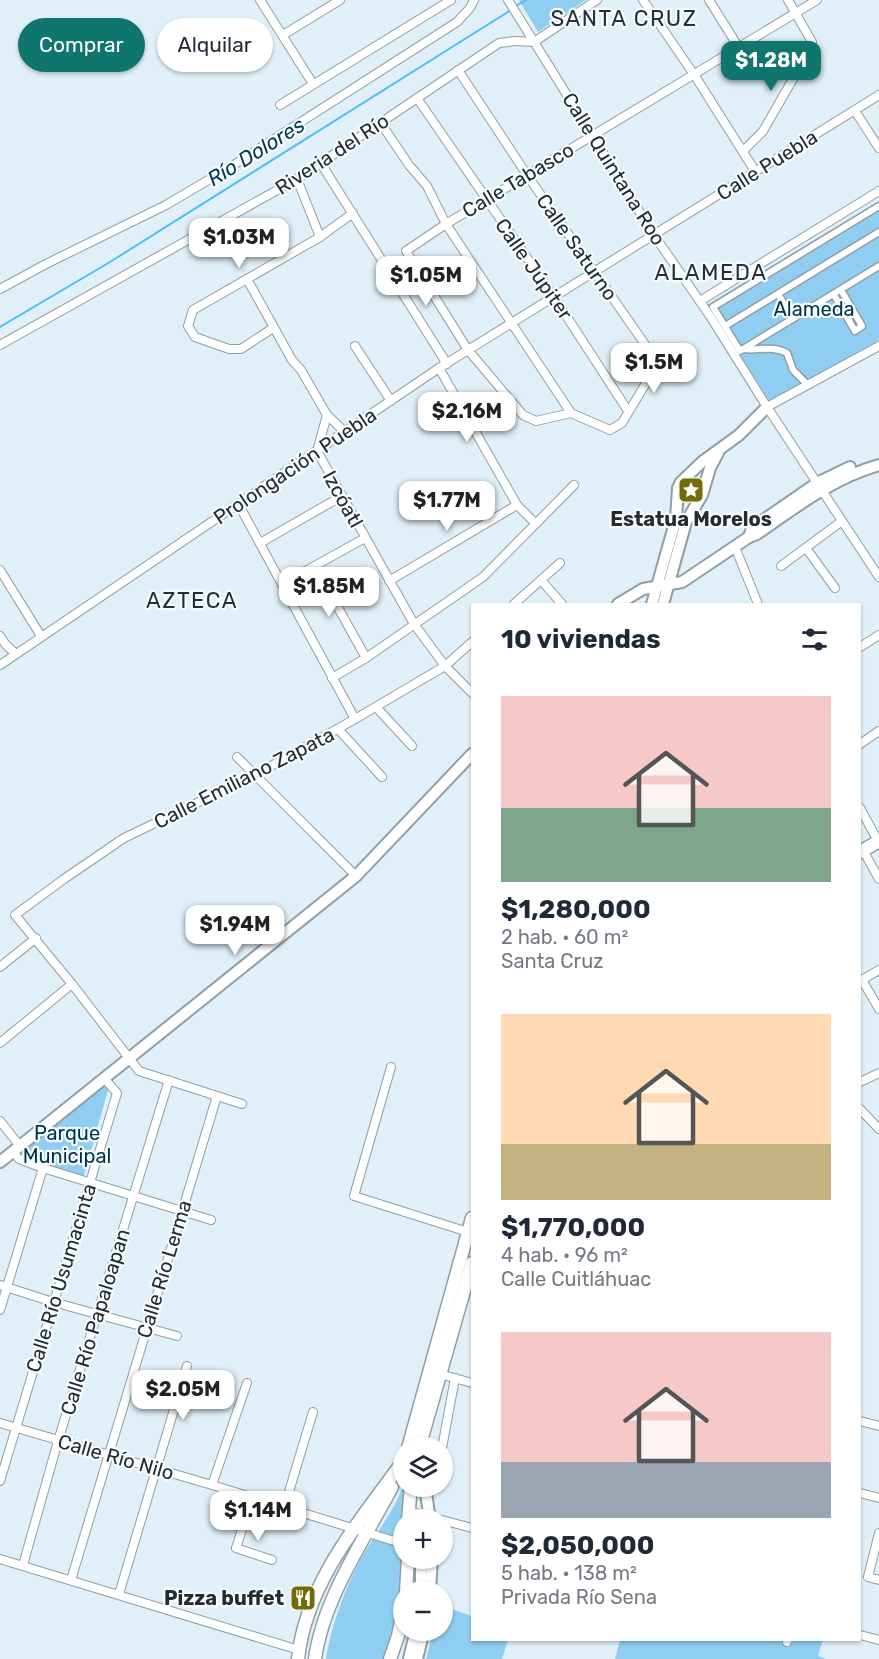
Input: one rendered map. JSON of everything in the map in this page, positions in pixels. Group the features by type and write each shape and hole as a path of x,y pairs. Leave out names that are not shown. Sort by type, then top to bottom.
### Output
{"main road":[{"path":"861,851 878,841"},
{"path":"411,1437 471,1222"},
{"path":"423,1437 440,1374 470,1284"},
{"path":"298,1655 308,1610 320,1584 354,1529 393,1476"},
{"path":"315,1659 333,1597 393,1487"},
{"path":"390,1659 396,1641"}],"street":[{"path":"260,0 313,84"},
{"path":"283,35 340,0"},
{"path":"280,105 451,0"},
{"path":"0,289 166,205 232,166 457,22 474,0"},
{"name":"Calle Quintana Roo","path":"508,0 654,235 700,301 879,577"},
{"path":"534,42 597,0"},
{"path":"643,0 695,76 755,171"},
{"path":"709,0 739,48"},
{"path":"743,151 763,131 812,42 788,0"},
{"name":"Calle Tabasco","path":"468,350 406,251 446,224 592,135 695,76 817,0"},
{"name":"Riveria del Río","path":"0,345 297,179 498,43 534,42"},
{"name":"Calle Saturno","path":"458,70 527,176 658,363 628,411"},
{"name":"Calle Puebla","path":"654,235 879,95"},
{"name":"Calle Júpiter","path":"417,98 554,297 628,411"},
{"path":"855,111 879,148"},
{"path":"380,122 409,165 427,186 446,224 571,413 610,430 622,423 628,411"},
{"path":"320,162 447,364"},
{"path":"297,179 320,237"},
{"path":"700,301 879,191"},
{"path":"808,385 793,370 787,352 766,348 756,351 743,349 740,351 713,307 879,206"},
{"path":"273,328 241,349 229,349 195,337 188,326 193,310 320,237 352,213"},
{"path":"725,326 879,232"},
{"name":"Prolongación Puebla","path":"0,665 439,368 654,235"},
{"path":"743,349 879,266"},
{"path":"247,279 273,328 327,415 345,432"},
{"path":"834,295 855,331 862,326 841,290"},
{"path":"778,294 793,320"},
{"path":"766,348 773,332"},
{"path":"355,346 391,401"},
{"path":"663,603 663,584 676,519 678,492 686,476 740,435 767,407 879,346"},
{"path":"468,350 523,415 536,421 571,413"},
{"path":"439,368 517,505 536,524"},
{"path":"316,451 327,415"},
{"path":"653,603 663,584 686,522 720,450"},
{"name":"Izcóatl","path":"316,451 414,624 445,666 471,692"},
{"path":"620,603 644,589 682,582 749,537 752,528 860,463 879,458"},
{"path":"819,487 879,465"},
{"path":"686,476 694,476 701,480 704,488"},
{"path":"332,678 366,658 483,577 574,485"},
{"path":"678,492 682,499 689,502 697,501"},
{"path":"260,543 342,496"},
{"path":"238,505 355,720"},
{"path":"389,581 517,505"},
{"path":"781,567 842,521"},
{"path":"282,584 365,538"},
{"path":"735,547 758,603"},
{"path":"806,548 834,588"},
{"path":"515,603 560,563"},
{"path":"315,566 366,658"},
{"path":"0,570 41,636"},
{"path":"541,580 561,603"},
{"path":"861,646 879,635"},
{"path":"0,636 16,654"},
{"name":"Calle Emiliano Zapata","path":"36,938 15,915 124,838 255,775 355,720 445,666 471,643"},
{"path":"376,707 412,746"},
{"path":"338,729 382,777"},
{"path":"861,743 879,731"},
{"path":"0,1162 356,876 471,755"},
{"path":"237,757 356,876"},
{"path":"861,810 878,841"},
{"path":"861,851 879,879"},
{"path":"0,967 36,938 139,1071 242,1104"},
{"path":"879,970 861,980 879,1010"},
{"path":"0,1043 72,984"},
{"path":"391,1067 354,1196 468,1233"},
{"path":"861,1082 879,1073"},
{"name":"Calle Río Usumacinta","path":"0,1481 117,1093 104,1078"},
{"name":"Calle Río Papaloapan","path":"23,1565 58,1441 169,1080"},
{"name":"Calle Río Lerma","path":"71,1580 217,1096"},
{"path":"861,1111 879,1129"},
{"path":"0,1121 17,1149 19,1159 211,1220"},
{"path":"0,1310 3,1286 43,1168"},
{"path":"3,1286 177,1336"},
{"path":"119,1594 187,1366"},
{"path":"440,1374 471,1383"},
{"path":"444,1437 455,1378"},
{"path":"212,1485 247,1383"},
{"path":"284,1508 313,1412"},
{"path":"861,1421 879,1426"},
{"name":"Calle Río Nilo","path":"0,1423 393,1541"},
{"path":"861,1493 879,1498"},
{"path":"252,1498 236,1548 272,1560"},
{"path":"453,1523 471,1528"},
{"path":"879,1533 868,1577 879,1580"},
{"path":"0,1559 119,1594 298,1655"},
{"path":"861,1635 879,1640"},
{"path":"409,1659 413,1641"},
{"path":"417,1659 421,1641"}],"green space":[{"path":"519,0 586,0 538,32"},
{"name":"Alameda","path":"879,201 879,340 770,402 707,305"},
{"name":"Parque Municipal","path":"103,1084 108,1090 84,1176 26,1160 19,1153"},
{"path":"398,1497 408,1497 406,1509 393,1509 393,1569 405,1569 405,1576 404,1581 393,1581 393,1641 386,1659 326,1659 336,1617 347,1589 359,1562"},
{"path":"453,1609 471,1616 471,1641 508,1641 502,1659 426,1659 430,1641 453,1641"},
{"path":"620,1641 823,1641 818,1656 826,1659 615,1659"}],"waterway":[{"name":"Río Dolores","path":"516,6 526,0"},
{"name":"Río Dolores","path":"0,327 110,262 511,10"}],"place":[{"name":"Estatua Morelos","path":"691,490"},
{"name":"Pizza buffet","path":"303,1598"}],"district":[{"name":"SANTA CRUZ","path":"624,18"},
{"name":"ALAMEDA","path":"711,272"},
{"name":"AZTECA","path":"192,600"}]}
